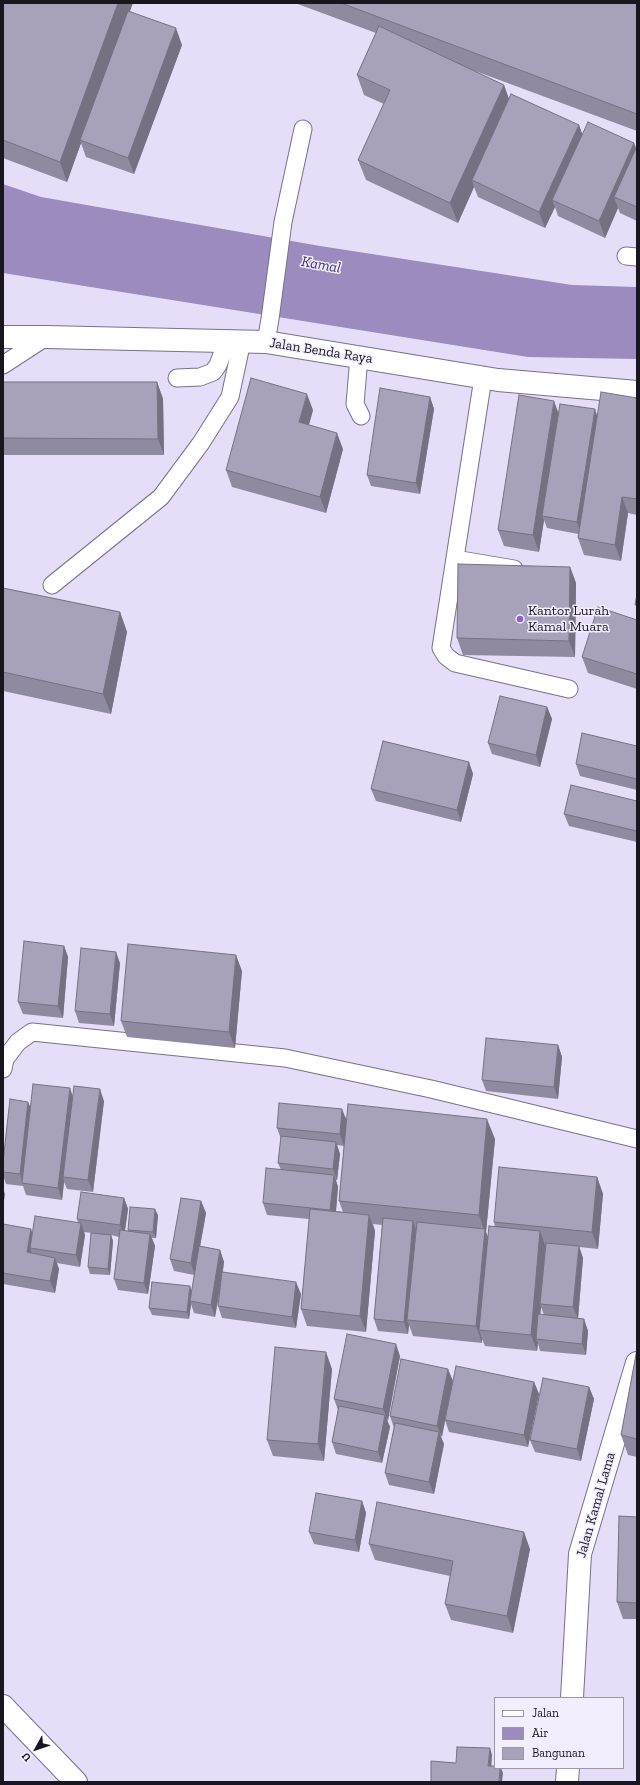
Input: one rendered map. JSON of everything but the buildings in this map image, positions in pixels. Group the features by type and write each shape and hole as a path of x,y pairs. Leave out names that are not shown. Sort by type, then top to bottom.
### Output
{"main road":[{"name":"Jalan Benda Raya","path":"3,337 266,342 357,376 483,378 637,392"},
{"name":"Jalan Kamal Lama","path":"572,1697 580,1554 637,1363"},
{"path":"3,1706 76,1782"},
{"path":"567,1782 568,1769"}],"lane":[{"path":"266,342 282,238 283,222 303,129"},
{"path":"3,365 46,337"},
{"path":"177,378 200,377 213,372 235,341"},
{"path":"52,585 161,497 201,442 230,397 235,341"},
{"path":"357,376 355,404 361,416"},
{"path":"483,378 441,648 446,656 455,664 569,689"},
{"path":"455,559 532,572"},
{"path":"3,1069 5,1059 18,1042 32,1032 277,1057 431,1089 637,1139"}],"water":[{"name":"Kamal","path":"3,184 41,197 320,246 572,285 637,287 637,359 528,357 3,273"}],"place":[{"name":"Kantor Lurah Kamal Muara","path":"520,619"}]}
